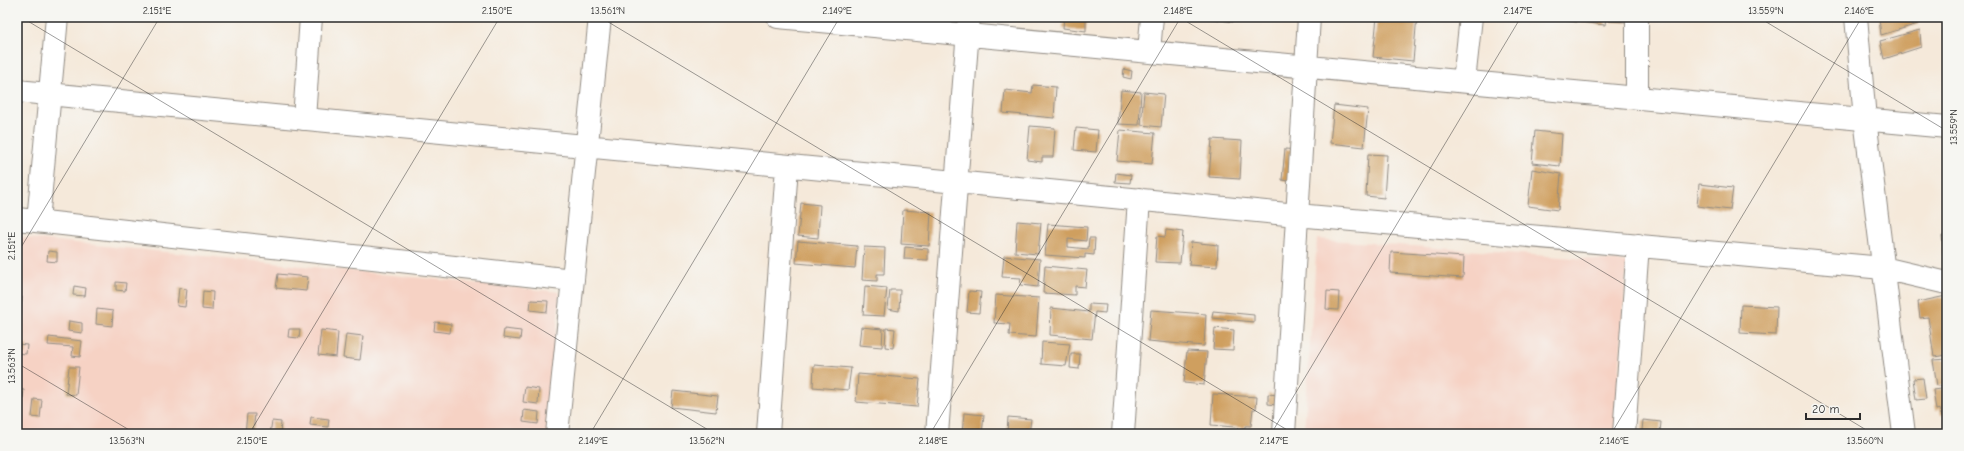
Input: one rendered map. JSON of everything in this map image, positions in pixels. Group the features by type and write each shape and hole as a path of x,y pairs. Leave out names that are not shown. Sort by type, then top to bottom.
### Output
{"street":[{"path":"57,17 50,94 27,220 573,280"},
{"path":"304,119 311,17"},
{"path":"557,434 600,17"},
{"path":"778,17 968,26 1149,52 1947,127"},
{"path":"1149,52 1152,17"},
{"path":"1284,434 1309,17"},
{"path":"1464,81 1471,17"},
{"path":"1636,98 1637,17"},
{"path":"1856,17 1865,119 1904,434"},
{"path":"937,434 968,26"},
{"path":"17,91 1297,215 1883,268 1947,283"},
{"path":"768,434 787,166"},
{"path":"1123,434 1139,199"},
{"path":"1624,434 1638,245"}],"shaded area":[{"path":"17,237 560,292 547,434 17,434"},
{"path":"1317,239 1627,262 1615,434 1304,434"}],"building":[{"path":"1024,17 1024,21 1002,18"},
{"path":"1064,17 1086,17 1086,31 1063,28"},
{"path":"1201,17 1233,17 1233,22"},
{"path":"1377,17 1417,17 1413,61 1373,57"},
{"path":"1539,17 1577,17 1577,22"},
{"path":"1581,17 1606,17 1605,25 1580,22"},
{"path":"1610,17 1626,17 1626,22 1609,21"},
{"path":"1885,17 1918,17 1918,24 1881,35 1879,19"},
{"path":"1920,30 1921,47 1884,59 1880,41"},
{"path":"1124,69 1132,71 1131,79 1123,77"},
{"path":"1033,85 1056,87 1054,118 1003,113 1005,90 1032,93"},
{"path":"1121,90 1141,92 1139,125 1118,124"},
{"path":"1144,92 1164,94 1161,127 1141,125"},
{"path":"1334,105 1368,109 1364,147 1330,143"},
{"path":"1030,126 1055,128 1053,157 1042,157 1042,162 1027,160"},
{"path":"1076,128 1098,130 1096,152 1074,150"},
{"path":"1120,130 1155,133 1152,164 1117,161"},
{"path":"1535,131 1562,134 1560,166 1532,163"},
{"path":"1212,139 1242,141 1240,179 1209,177"},
{"path":"1285,149 1299,150 1296,182 1282,180"},
{"path":"1368,154 1387,155 1384,198 1366,196"},
{"path":"1532,169 1561,174 1558,210 1528,206"},
{"path":"1116,173 1131,175 1130,183 1115,182"},
{"path":"1699,184 1733,188 1730,210 1697,206"},
{"path":"801,203 820,205 818,238 798,236"},
{"path":"903,210 931,212 929,246 901,244"},
{"path":"1017,221 1041,223 1038,254 1015,252"},
{"path":"1048,224 1087,227 1086,241 1068,239 1068,247 1088,249 1089,238 1095,238 1094,255 1085,254 1085,258 1045,255"},
{"path":"1166,230 1183,232 1180,263 1155,262 1157,236 1165,237"},
{"path":"1942,236 1947,236 1947,259 1944,259"},
{"path":"798,241 857,246 855,268 796,263"},
{"path":"1191,242 1218,245 1217,267 1189,265"},
{"path":"864,247 885,248 884,274 877,274 877,281 862,280"},
{"path":"905,247 928,249 928,260 904,259"},
{"path":"48,251 57,252 57,262 47,261"},
{"path":"1391,252 1464,257 1463,278 1390,273"},
{"path":"1004,256 1040,259 1038,287 1020,285 1021,278 1002,277"},
{"path":"1045,266 1087,270 1085,287 1075,286 1075,295 1043,293"},
{"path":"278,274 308,277 306,291 276,288"},
{"path":"116,282 126,283 125,291 116,290"},
{"path":"74,286 86,288 85,296 73,295"},
{"path":"865,286 887,288 884,316 863,315"},
{"path":"179,288 187,289 185,307 177,306"},
{"path":"890,290 900,290 899,311 888,309"},
{"path":"203,291 213,292 212,310 202,309"},
{"path":"969,291 981,292 979,313 967,312"},
{"path":"1327,291 1339,292 1338,310 1326,309"},
{"path":"996,295 1039,298 1036,337 1009,335 1010,324 994,323"},
{"path":"1946,296 1947,355 1934,357 1928,317 1920,318 1918,302"},
{"path":"17,297 22,297 20,324 17,323"},
{"path":"531,300 548,301 547,312 530,310"},
{"path":"1089,304 1106,305 1105,313 1095,312 1092,339 1050,335 1051,308 1089,312"},
{"path":"1741,305 1777,307 1776,335 1740,333"},
{"path":"97,309 113,311 112,326 96,324"},
{"path":"1151,310 1206,314 1204,346 1148,341"},
{"path":"1213,311 1254,315 1254,322 1212,318"},
{"path":"69,321 82,323 82,333 68,331"},
{"path":"435,322 451,324 450,333 434,331"},
{"path":"861,327 883,329 882,347 859,345"},
{"path":"886,328 895,329 893,348 885,347"},
{"path":"1215,328 1234,330 1233,350 1213,349"},
{"path":"289,329 300,329 299,338 288,337"},
{"path":"504,329 521,331 520,340 503,338"},
{"path":"321,330 338,332 336,357 318,355"},
{"path":"346,334 363,336 360,360 343,358"},
{"path":"49,337 82,341 80,357 72,356 73,347 48,345"},
{"path":"1042,342 1070,344 1066,366 1041,364"},
{"path":"17,344 27,345 26,354 17,353"},
{"path":"1187,351 1207,352 1204,385 1184,383"},
{"path":"1071,354 1080,354 1079,369 1070,368"},
{"path":"1947,359 1947,385 1937,386 1933,360"},
{"path":"814,365 851,368 848,390 813,387"},
{"path":"69,367 79,367 76,395 66,394"},
{"path":"858,374 920,379 917,407 856,402"},
{"path":"1923,378 1926,399 1916,400 1913,379"},
{"path":"525,387 539,389 538,404 523,402"},
{"path":"1947,388 1947,414 1941,415 1940,409 1936,410 1933,390"},
{"path":"17,389 24,390 23,398 17,397"},
{"path":"673,391 718,396 716,412 671,407"},
{"path":"1213,394 1257,397 1256,409 1253,409 1251,426 1245,426 1245,428 1211,425"},
{"path":"1268,394 1278,395 1277,405 1268,404"},
{"path":"34,399 42,400 40,418 32,417"},
{"path":"524,410 539,412 538,424 523,422"},
{"path":"964,413 984,415 982,434 962,434"},
{"path":"247,414 255,414 253,434 245,434"},
{"path":"311,417 329,419 328,427 310,425"},
{"path":"1008,417 1031,419 1029,434 1007,434"},
{"path":"1643,420 1661,422 1660,432 1642,431"},
{"path":"272,421 281,422 280,434 270,434"},
{"path":"608,431 632,433 632,434 608,434"}]}
